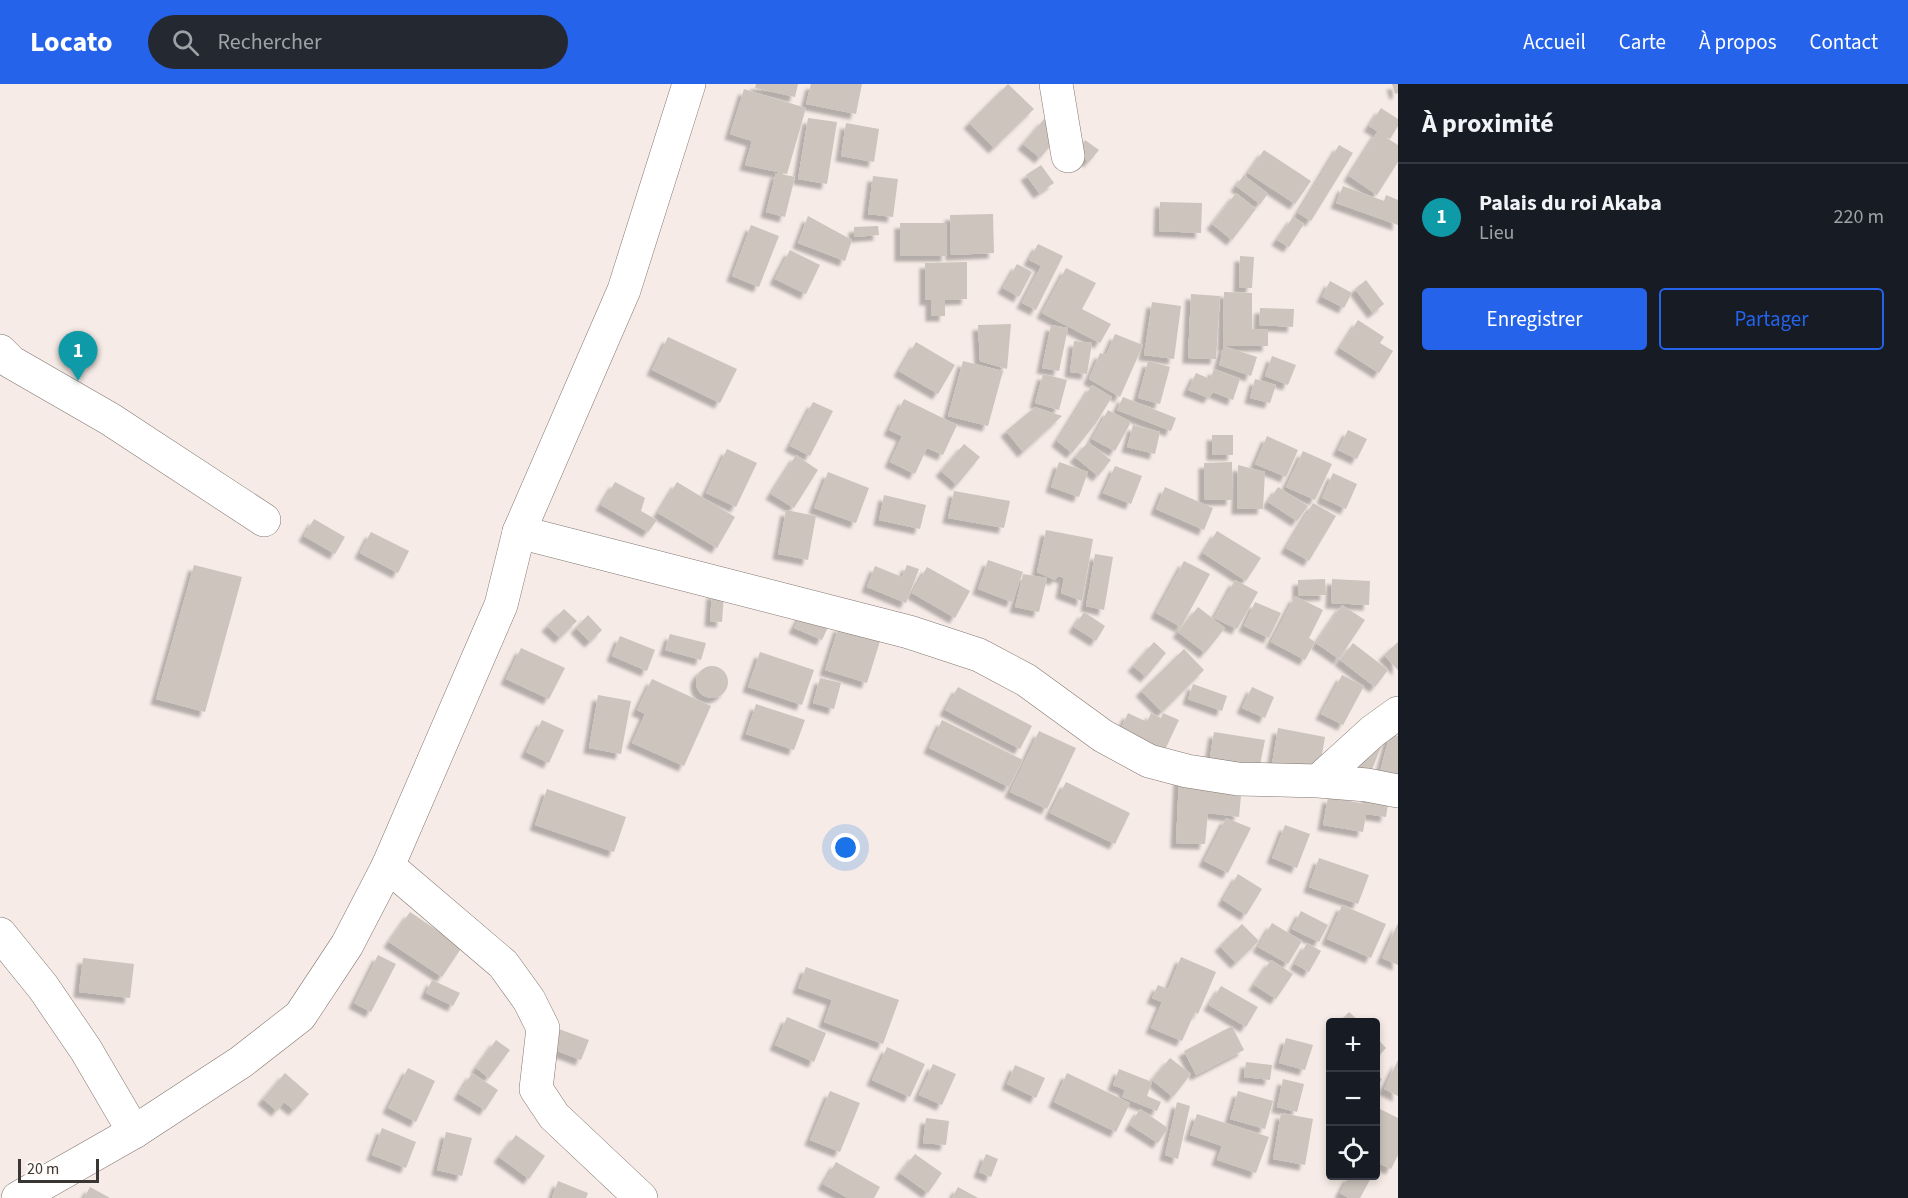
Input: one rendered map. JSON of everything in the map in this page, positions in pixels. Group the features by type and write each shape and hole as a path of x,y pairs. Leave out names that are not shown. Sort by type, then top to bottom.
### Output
{"street":[{"path":"18,1198 134,1132 241,1062 300,1016 347,945 388,866 501,605 519,532 624,290 689,84"},
{"path":"1056,84 1068,156"},
{"path":"0,351 11,362 110,419 264,520"},
{"path":"519,532 909,632 980,655 1026,680 1103,736 1149,761 1187,771 1238,779 1318,780 1398,791"},
{"path":"1318,780 1372,731 1398,713"},
{"path":"388,866 503,964 529,1000 543,1028 536,1089 554,1116 641,1198"},
{"path":"0,934 43,987 87,1050 134,1132"}],"building":[{"path":"756,84 798,84 795,97 755,88"},
{"path":"811,84 862,84 856,114 806,104"},
{"path":"1008,84 1034,109 994,148 969,123"},
{"path":"1392,84 1398,84 1398,93 1395,94"},
{"path":"744,89 806,108 787,174 745,165 752,141 730,134"},
{"path":"1381,108 1398,119 1398,126 1390,139 1369,126"},
{"path":"808,118 837,122 827,184 798,179"},
{"path":"1044,119 1061,133 1040,158 1023,144"},
{"path":"846,123 879,129 874,162 841,156"},
{"path":"1377,132 1398,145 1398,162 1377,195 1349,176"},
{"path":"1085,140 1099,150 1089,162 1076,151"},
{"path":"1339,145 1353,153 1311,221 1298,213"},
{"path":"1264,150 1311,181 1295,204 1248,173"},
{"path":"1041,165 1054,183 1039,193 1026,175"},
{"path":"776,173 795,177 785,217 766,212"},
{"path":"1244,175 1268,194 1260,204 1236,186"},
{"path":"873,176 898,179 893,217 868,214"},
{"path":"1343,186 1384,201 1386,195 1398,200 1398,225 1336,203"},
{"path":"1236,193 1256,209 1232,240 1212,224"},
{"path":"1160,202 1202,203 1201,233 1159,231"},
{"path":"993,214 994,253 951,255 950,215"},
{"path":"808,216 852,240 845,261 798,243"},
{"path":"1293,217 1304,224 1289,247 1277,240"},
{"path":"900,223 947,223 947,256 900,256"},
{"path":"751,225 779,236 759,287 732,276"},
{"path":"878,226 879,235 854,237 854,227"},
{"path":"1038,244 1063,256 1036,310 1022,303 1041,266 1029,260"},
{"path":"790,250 820,265 806,294 775,279"},
{"path":"1240,256 1254,257 1252,288 1239,288"},
{"path":"967,262 967,299 945,300 945,316 931,316 931,300 925,300 925,263"},
{"path":"1017,264 1032,272 1019,297 1003,288"},
{"path":"1066,268 1096,283 1082,309 1111,324 1100,343 1042,313"},
{"path":"1366,280 1384,304 1373,313 1355,289"},
{"path":"1330,281 1352,293 1344,308 1322,297"},
{"path":"1224,292 1252,293 1252,329 1268,329 1268,346 1223,346"},
{"path":"1191,294 1220,296 1216,359 1188,358"},
{"path":"1152,302 1181,306 1174,359 1144,355"},
{"path":"1260,308 1294,309 1293,327 1259,325"},
{"path":"1358,320 1384,337 1380,343 1393,351 1379,373 1340,348"},
{"path":"1011,324 1007,369 980,361 978,325"},
{"path":"1051,325 1068,328 1059,371 1042,368"},
{"path":"1115,334 1143,345 1120,397 1089,379 1100,353 1106,355"},
{"path":"668,337 737,369 720,403 652,370"},
{"path":"1074,341 1092,343 1087,374 1070,372"},
{"path":"916,342 955,365 938,394 899,371"},
{"path":"1224,346 1257,357 1251,376 1219,365"},
{"path":"1272,356 1296,365 1288,385 1265,376"},
{"path":"963,361 1003,371 988,426 948,416"},
{"path":"1148,361 1170,367 1160,404 1138,398"},
{"path":"1214,369 1240,379 1233,400 1213,392 1209,398 1188,390 1196,373 1210,379"},
{"path":"1043,374 1067,380 1059,410 1035,403"},
{"path":"1255,379 1276,385 1270,403 1250,398"},
{"path":"1092,385 1112,397 1096,423 1072,453 1057,441"},
{"path":"1123,397 1176,418 1171,431 1117,410"},
{"path":"904,399 957,425 943,455 927,448 915,474 890,462 902,436 889,430"},
{"path":"813,402 833,411 810,456 790,446"},
{"path":"1035,407 1062,416 1023,452 1006,431"},
{"path":"1108,410 1131,422 1115,451 1092,439"},
{"path":"1133,425 1160,432 1155,454 1127,447"},
{"path":"1348,430 1367,439 1357,459 1338,450"},
{"path":"1212,435 1233,435 1233,455 1212,455"},
{"path":"1267,436 1298,450 1286,477 1255,464"},
{"path":"1088,442 1111,460 1098,476 1075,457"},
{"path":"964,444 980,457 957,485 941,471"},
{"path":"727,449 757,463 736,507 706,493"},
{"path":"1303,451 1332,464 1315,500 1286,487"},
{"path":"796,455 818,470 794,508 771,494"},
{"path":"1059,462 1088,472 1079,497 1051,487"},
{"path":"1232,462 1232,500 1204,500 1204,463"},
{"path":"1238,465 1265,472 1263,509 1237,509"},
{"path":"1115,466 1142,476 1131,504 1103,493"},
{"path":"828,472 869,488 856,523 814,508"},
{"path":"1333,473 1357,484 1346,509 1322,498"},
{"path":"615,482 645,498 641,511 657,520 648,532 601,505"},
{"path":"677,482 735,517 717,548 658,513"},
{"path":"1165,487 1213,508 1204,530 1156,509"},
{"path":"1278,487 1308,506 1297,521 1268,502"},
{"path":"954,491 1010,501 1004,528 948,518"},
{"path":"884,495 926,505 920,529 879,520"},
{"path":"1313,503 1336,516 1309,561 1286,548"},
{"path":"786,510 816,516 808,560 778,554"},
{"path":"314,519 345,537 335,554 304,536"},
{"path":"1046,530 1093,539 1082,601 1061,593 1064,578 1058,576 1055,580 1037,572"},
{"path":"1217,531 1261,558 1246,581 1203,553"},
{"path":"371,532 409,551 398,573 360,553"},
{"path":"1095,554 1113,557 1104,610 1086,606"},
{"path":"988,560 1023,572 1012,602 978,589"},
{"path":"1184,561 1210,574 1181,627 1156,613"},
{"path":"194,565 242,577 205,712 156,699"},
{"path":"907,565 919,569 906,603 867,587 875,566 902,577"},
{"path":"927,567 970,591 955,618 912,593"},
{"path":"1023,574 1047,578 1039,612 1015,607"},
{"path":"1325,579 1326,595 1298,596 1298,580"},
{"path":"1332,579 1370,581 1369,605 1331,603"},
{"path":"1235,580 1258,592 1237,629 1214,618"},
{"path":"712,593 724,594 722,622 710,621"},
{"path":"1295,596 1323,610 1309,638 1315,642 1305,660 1271,642"},
{"path":"1255,602 1281,613 1269,638 1244,626"},
{"path":"1342,605 1365,620 1339,659 1316,643"},
{"path":"1198,607 1225,628 1205,653 1178,632"},
{"path":"564,609 577,621 560,638 547,626"},
{"path":"1084,612 1105,626 1096,641 1074,627"},
{"path":"802,613 829,625 822,640 794,628"},
{"path":"588,615 602,630 590,642 576,628"},
{"path":"839,626 881,638 867,683 825,670"},
{"path":"670,634 706,643 701,660 665,650"},
{"path":"620,636 655,650 647,671 612,656"},
{"path":"1154,642 1166,653 1146,677 1133,666"},
{"path":"1398,642 1398,670 1384,655"},
{"path":"1353,643 1388,670 1375,687 1340,660"},
{"path":"521,648 565,668 549,699 506,679"},
{"path":"1184,649 1204,670 1162,712 1141,691"},
{"path":"760,652 814,670 802,705 748,687"},
{"path":"712,666 724,670 728,682 724,694 712,698 700,694 696,682 700,670"},
{"path":"1342,675 1364,686 1343,725 1321,714"},
{"path":"820,678 841,683 834,709 813,703"},
{"path":"652,679 711,706 684,766 632,743 645,714 637,710"},
{"path":"1193,684 1227,696 1222,711 1188,699"},
{"path":"958,687 1032,726 1020,749 945,710"},
{"path":"1252,687 1274,697 1265,718 1242,708"},
{"path":"598,695 631,701 621,754 589,748"},
{"path":"756,704 805,720 794,750 746,734"},
{"path":"1128,713 1147,722 1151,713 1161,718 1163,713 1179,720 1164,752 1120,731"},
{"path":"542,720 564,730 549,763 526,752"},
{"path":"942,720 1023,760 1009,787 929,748"},
{"path":"1278,728 1325,737 1319,772 1272,764"},
{"path":"1039,731 1076,748 1047,809 1010,792"},
{"path":"1214,732 1265,740 1260,765 1210,757"},
{"path":"1390,734 1398,736 1398,780 1379,775"},
{"path":"1364,740 1381,747 1371,772 1354,765"},
{"path":"1179,778 1242,785 1239,817 1208,813 1205,844 1176,843"},
{"path":"1066,782 1130,813 1115,844 1050,813"},
{"path":"547,789 626,817 614,852 535,825"},
{"path":"1368,794 1389,798 1386,817 1366,814 1363,832 1323,825 1328,797 1366,804"},
{"path":"1226,818 1251,828 1228,873 1204,861"},
{"path":"1285,825 1310,834 1297,868 1272,858"},
{"path":"1319,858 1369,875 1358,904 1309,887"},
{"path":"1238,874 1262,889 1246,915 1223,900"},
{"path":"1342,905 1386,924 1371,958 1327,939"},
{"path":"1301,911 1328,925 1319,942 1292,929"},
{"path":"410,912 462,947 442,977 389,942"},
{"path":"1272,923 1302,941 1288,964 1258,947"},
{"path":"1398,923 1398,965 1382,958"},
{"path":"1242,924 1259,941 1236,963 1220,946"},
{"path":"1307,943 1321,951 1309,972 1295,964"},
{"path":"378,955 396,964 371,1012 354,1003"},
{"path":"1181,957 1216,972 1198,1014 1195,1012 1182,1041 1151,1028 1162,1002 1152,998 1158,985 1168,989"},
{"path":"83,958 134,964 130,998 79,992"},
{"path":"1271,960 1293,974 1276,999 1254,985"},
{"path":"806,967 899,1000 883,1044 824,1022 832,1000 798,988"},
{"path":"432,980 460,993 453,1006 426,993"},
{"path":"1221,986 1258,1007 1246,1027 1209,1005"},
{"path":"1349,1012 1356,1018 1343,1018"},
{"path":"787,1017 826,1033 814,1062 775,1045"},
{"path":"1232,1026 1244,1050 1196,1075 1184,1051"},
{"path":"556,1028 589,1040 581,1060 549,1048"},
{"path":"1286,1038 1313,1045 1305,1070 1279,1063"},
{"path":"496,1040 510,1050 489,1078 476,1068"},
{"path":"1380,1041 1386,1048 1380,1055"},
{"path":"887,1047 925,1064 910,1097 872,1080"},
{"path":"1170,1058 1191,1074 1173,1097 1152,1080"},
{"path":"1398,1060 1398,1096 1384,1089"},
{"path":"1246,1062 1272,1065 1270,1080 1244,1077"},
{"path":"933,1064 956,1074 942,1105 919,1095"},
{"path":"1015,1065 1045,1078 1036,1098 1007,1084"},
{"path":"408,1068 435,1081 416,1122 388,1108"},
{"path":"1119,1069 1152,1082 1147,1096 1161,1102 1157,1111 1122,1097 1125,1090 1113,1085"},
{"path":"285,1073 309,1094 294,1110 284,1102 277,1111 263,1099"},
{"path":"472,1073 498,1090 485,1110 459,1094"},
{"path":"1067,1073 1130,1103 1116,1132 1054,1102"},
{"path":"1283,1079 1304,1084 1297,1112 1277,1107"},
{"path":"830,1091 860,1103 840,1152 810,1140"},
{"path":"1238,1091 1273,1101 1265,1129 1230,1119"},
{"path":"1177,1102 1190,1106 1178,1159 1165,1155"},
{"path":"1140,1109 1168,1128 1158,1143 1130,1125"},
{"path":"1380,1109 1398,1118 1398,1155 1391,1169 1380,1164"},
{"path":"1281,1113 1313,1119 1305,1165 1273,1159"},
{"path":"1197,1114 1269,1137 1256,1173 1217,1160 1222,1146 1190,1135"},
{"path":"926,1118 949,1121 946,1145 923,1143"},
{"path":"382,1128 416,1142 406,1168 372,1155"},
{"path":"446,1132 472,1138 462,1176 437,1170"},
{"path":"516,1135 545,1156 529,1179 499,1157"},
{"path":"915,1154 942,1173 928,1193 900,1173"},
{"path":"986,1154 998,1159 991,1177 979,1172"},
{"path":"836,1162 880,1187 874,1198 848,1198 823,1184"},
{"path":"1347,1180 1370,1180 1360,1198 1349,1198 1340,1193"},
{"path":"558,1181 588,1193 586,1198 552,1198"},
{"path":"90,1187 110,1198 84,1198"},
{"path":"958,1187 978,1198 952,1198"}],"place":[{"name":"Palais du roi Akaba","path":"78,381"}]}
